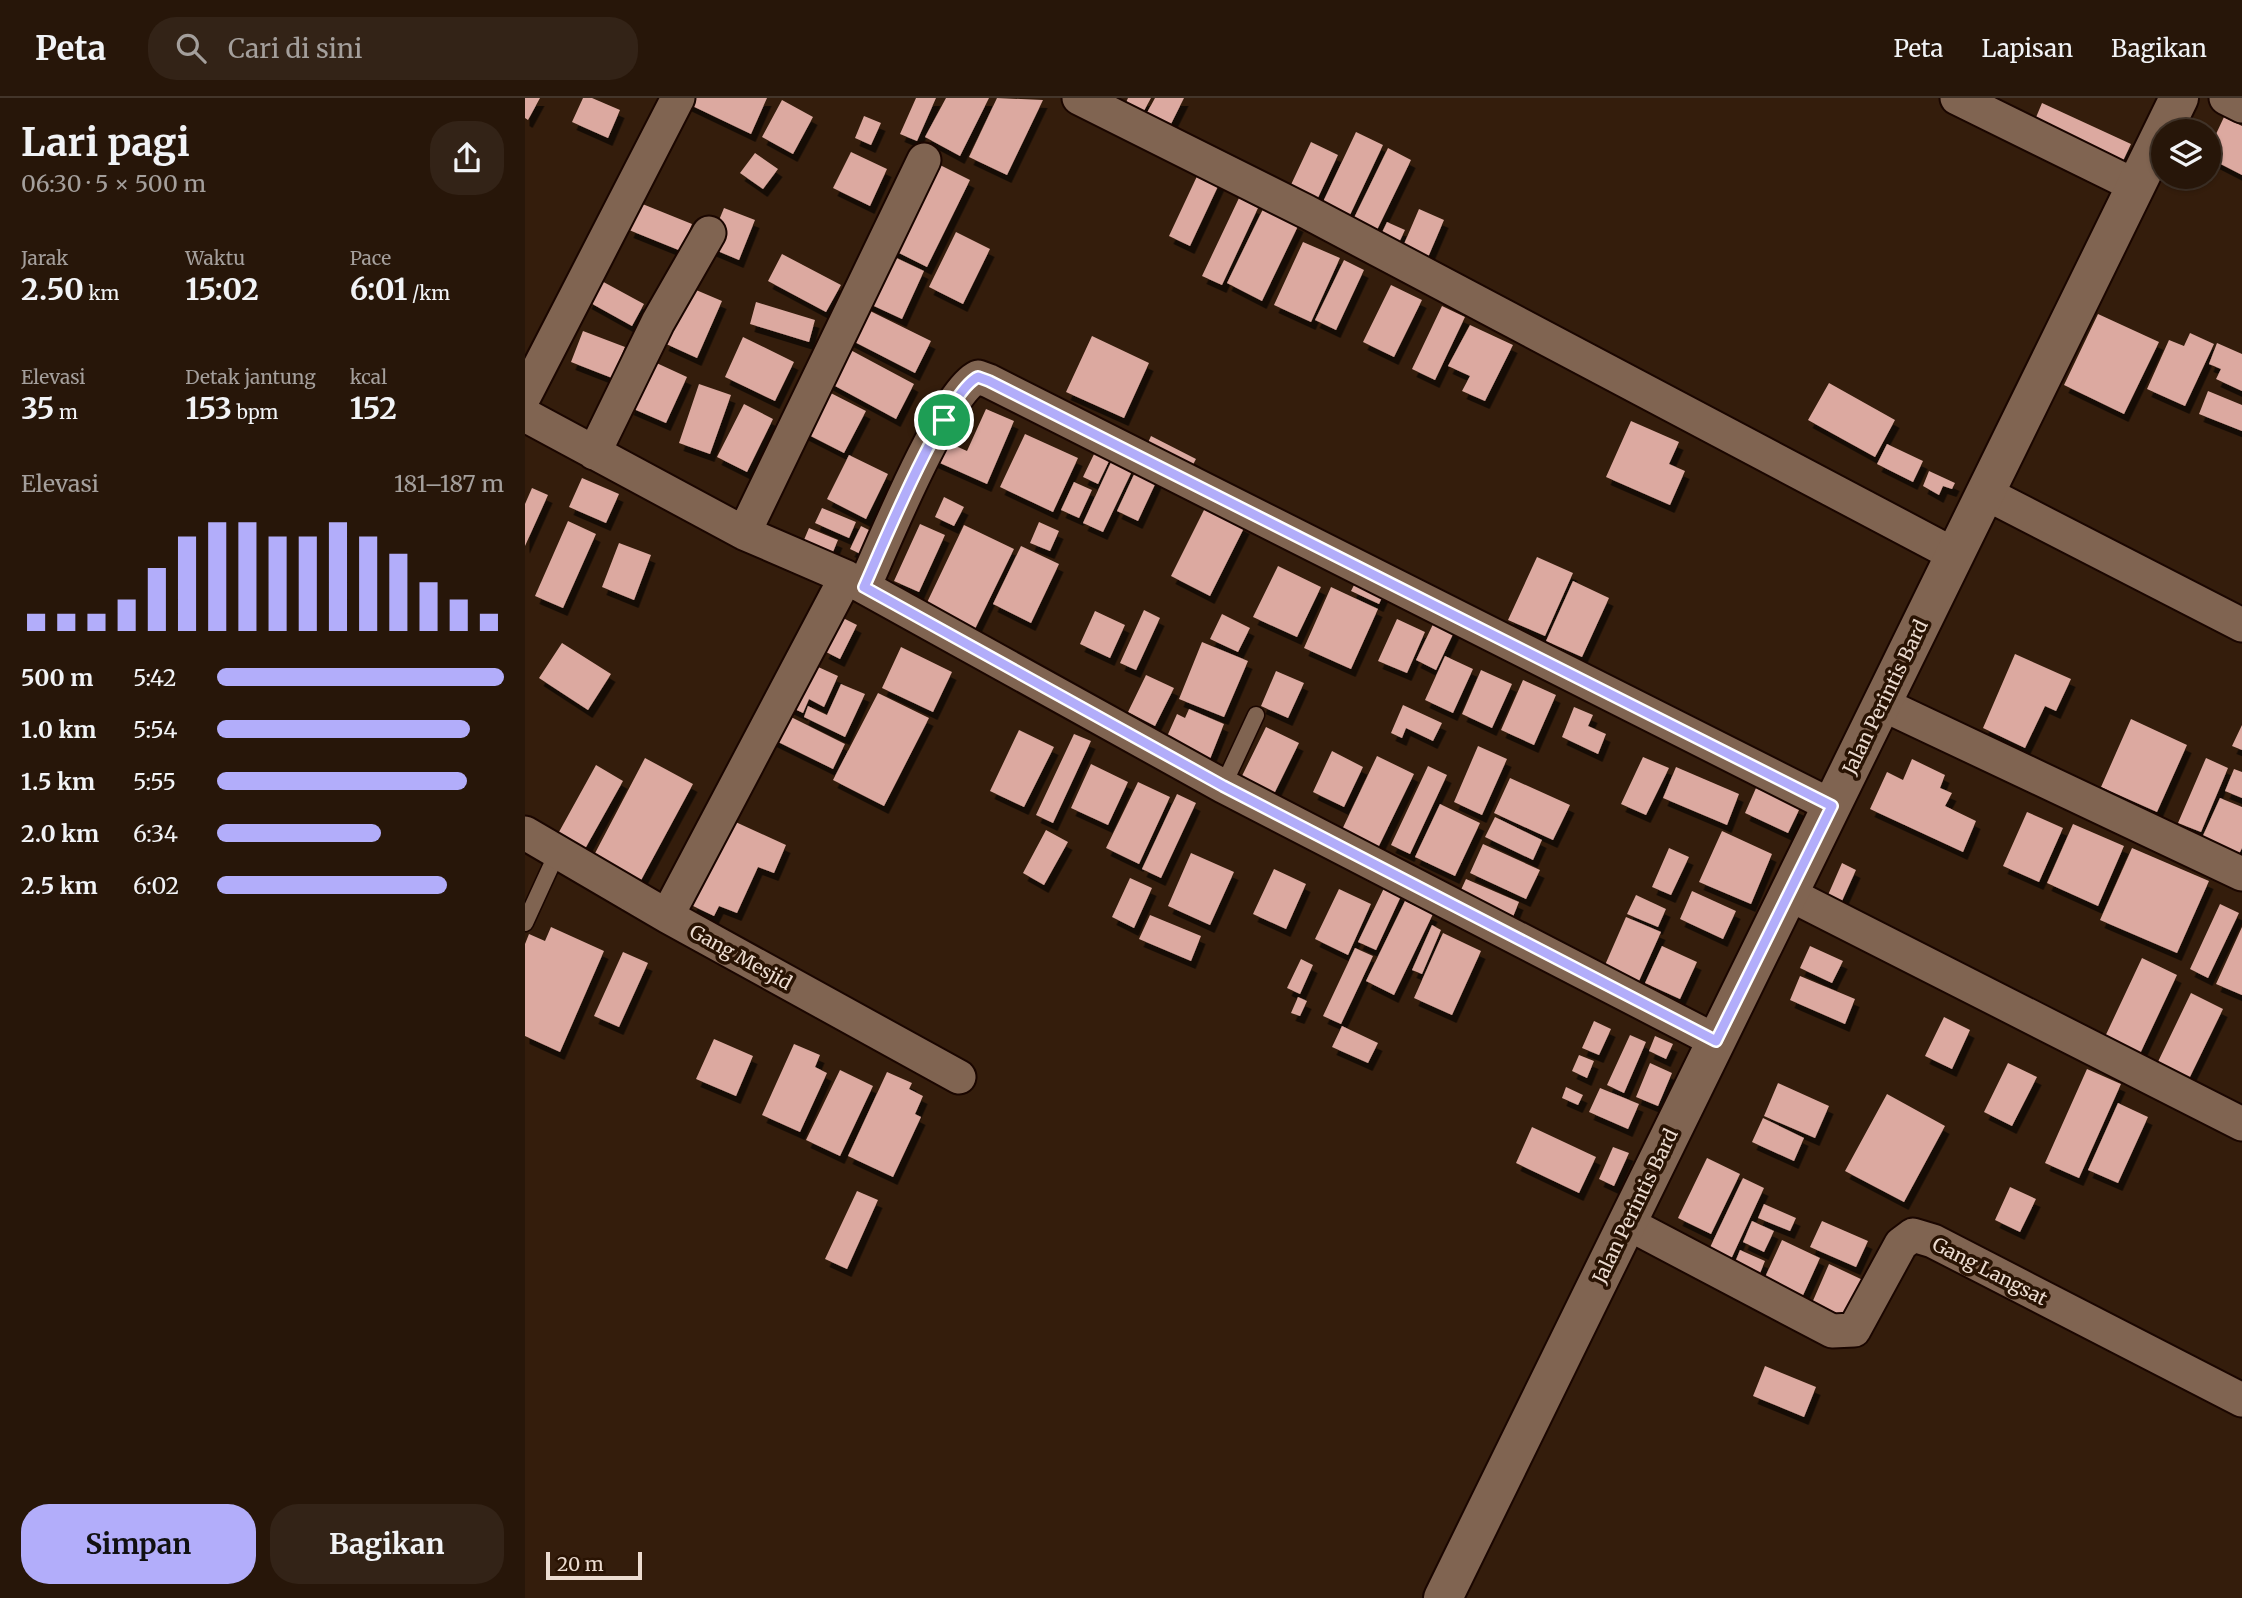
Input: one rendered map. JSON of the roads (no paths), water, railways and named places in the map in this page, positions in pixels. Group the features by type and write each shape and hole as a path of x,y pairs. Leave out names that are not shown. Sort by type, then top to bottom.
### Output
{"street":[{"path":"525,394 678,98"},
{"path":"1079,98 1307,212 1955,555"},
{"path":"1957,98 2136,186"},
{"name":"Jalan Perintis Bard","path":"1443,1598 2179,98"},
{"path":"2226,98 2242,106"},
{"path":"744,533 924,160"},
{"path":"594,453 657,322 709,233"},
{"path":"667,916 944,420 963,389 978,377 1832,806"},
{"path":"525,415 744,533 855,582 1223,786 1716,1041"},
{"path":"1985,493 2242,625"},
{"path":"1882,704 2242,874"},
{"name":"Gang Mesjid","path":"525,833 667,916 960,1077"},
{"path":"1789,894 2242,1124"},
{"name":"Gang Langsat","path":"1627,1223 1832,1331 1844,1332 1854,1330 1901,1244 1913,1235 1945,1247 2242,1400"}],"lane":[{"path":"1223,786 1257,715"},
{"path":"525,923 558,851"}]}
